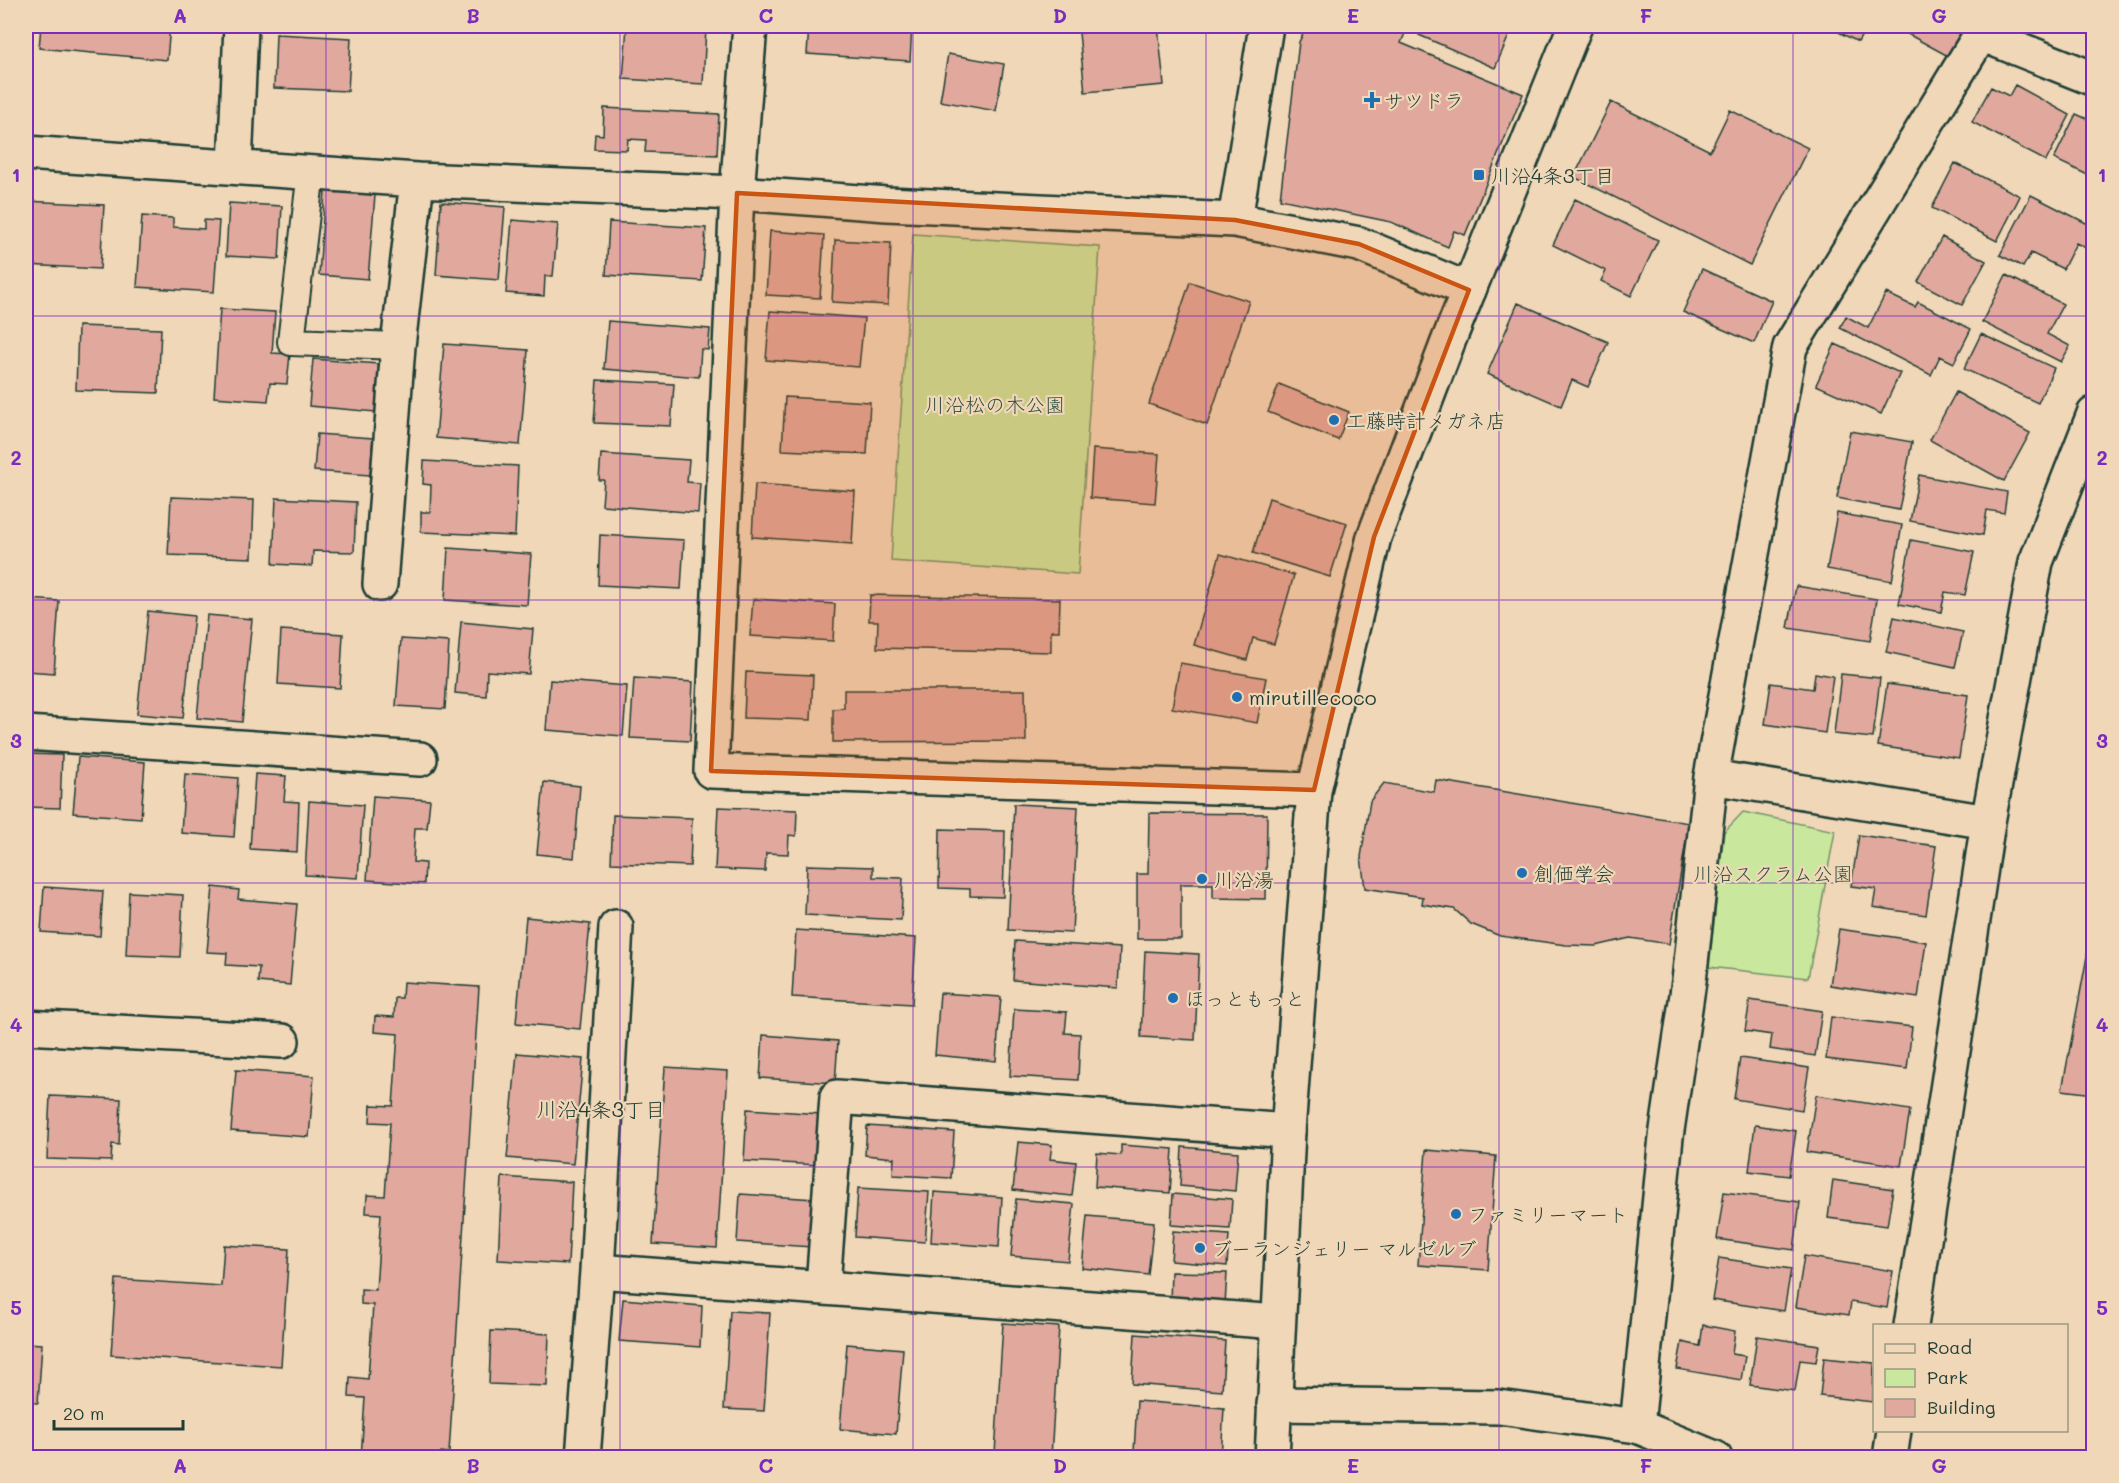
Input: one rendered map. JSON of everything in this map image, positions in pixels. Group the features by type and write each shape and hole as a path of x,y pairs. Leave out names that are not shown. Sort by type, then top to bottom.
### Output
{"street":[{"path":"235,166 241,26"},
{"path":"750,26 737,193 711,771 1314,790"},
{"path":"1235,220 1266,26"},
{"path":"1272,1458 1288,1131 1314,790 1374,537 1468,290 1575,26"},
{"path":"1637,1426 1666,1137 1689,981 1711,777 1790,347 1981,34 2094,79"},
{"path":"26,153 417,180 737,193 887,204 1235,220 1359,244 1468,290"},
{"path":"380,584 399,346 417,180"},
{"path":"1911,1324 1988,822 2037,562 2094,414"},
{"path":"26,733 420,759"},
{"path":"1711,777 1988,822"},
{"path":"583,1458 597,1271 616,927"},
{"path":"26,1027 282,1041"},
{"path":"823,1286 837,1097 1288,1131"},
{"path":"597,1271 823,1286 1278,1322"},
{"path":"1274,1404 1499,1407 1637,1426 1715,1458"},
{"path":"1890,1458 1894,1432"}],"lane":[{"path":"311,171 291,342 399,346"}],"highlighted area":[{"path":"737,193 1235,220 1359,244 1469,290 1374,537 1314,790 711,771"}],"green space":[{"name":"川沿松の木公園","path":"913,234 1100,247 1078,574 891,561"},
{"name":"川沿スクラム公園","path":"1743,812 1835,831 1808,978 1709,967 1724,832"}],"building":[{"path":"41,26 170,26 167,60 39,48"},
{"path":"627,26 706,28 703,84 623,79"},
{"path":"809,26 912,26 910,61 807,54"},
{"path":"1158,26 1164,85 1085,92 1079,33"},
{"path":"1307,26 1408,26 1401,43 1523,94 1465,235 1454,231 1448,247 1391,222 1280,199 1299,42"},
{"path":"1423,26 1513,26 1495,68 1419,35"},
{"path":"1827,26 1867,26 1858,42"},
{"path":"1893,26 1965,26 1948,56"},
{"path":"276,34 351,38 348,91 274,88"},
{"path":"948,54 1004,64 996,111 940,101"},
{"path":"2015,85 2070,115 2046,161 1972,122 1991,87 2009,96"},
{"path":"1611,102 1710,151 1730,110 1808,148 1750,265 1574,177"},
{"path":"604,108 719,114 717,155 645,152 646,140 628,139 627,150 594,149 595,134 603,135"},
{"path":"2076,114 2094,122 2094,178 2054,159"},
{"path":"1955,163 2020,196 1997,241 1932,208"},
{"path":"325,190 375,195 368,279 319,275"},
{"path":"2031,195 2094,227 2094,239 2088,249 2076,243 2063,269 2031,253 2023,267 2000,255"},
{"path":"1575,199 1658,240 1631,296 1601,281 1606,271 1553,245"},
{"path":"26,201 104,205 100,269 26,265"},
{"path":"441,202 505,207 499,280 436,275"},
{"path":"229,203 282,206 279,259 226,256"},
{"path":"142,216 173,218 173,227 204,229 204,220 219,221 214,292 137,287"},
{"path":"512,220 558,224 553,276 545,276 544,296 506,293"},
{"path":"609,222 706,228 702,281 606,275"},
{"path":"770,231 824,235 820,298 766,295"},
{"path":"1942,237 1986,261 1962,305 1918,282"},
{"path":"835,240 891,243 888,305 832,302"},
{"path":"1702,269 1772,301 1754,343 1683,312"},
{"path":"2006,275 2063,304 2047,334 2070,346 2061,362 1982,322"},
{"path":"1190,282 1249,301 1207,425 1149,404"},
{"path":"1886,293 1915,307 1918,302 1971,329 1954,363 1940,356 1931,375 1840,328 1846,316 1868,328"},
{"path":"1518,303 1608,342 1588,387 1572,380 1561,406 1487,374"},
{"path":"220,309 275,312 272,353 290,354 287,384 270,383 268,401 214,397"},
{"path":"770,311 864,318 859,367 766,360"},
{"path":"608,321 710,329 708,350 701,349 699,377 604,369"},
{"path":"78,326 161,329 158,393 76,390"},
{"path":"1981,334 2054,368 2038,403 1964,369"},
{"path":"444,344 528,350 520,445 436,438"},
{"path":"1835,344 1900,373 1881,414 1816,385"},
{"path":"313,359 379,364 376,412 309,406"},
{"path":"597,380 674,384 671,426 594,423"},
{"path":"1279,384 1349,412 1338,440 1268,412"},
{"path":"1956,392 2030,433 2004,481 1930,440"},
{"path":"785,397 870,402 867,454 782,450"},
{"path":"1850,431 1912,442 1899,510 1837,498"},
{"path":"317,434 373,438 370,475 314,471"},
{"path":"1093,449 1159,454 1155,503 1090,498"},
{"path":"601,454 689,460 687,482 700,483 698,513 602,505 604,480 599,480"},
{"path":"424,461 518,466 515,536 421,532 421,512 430,512 431,485 423,484"},
{"path":"1919,475 2007,492 2004,513 1987,510 1983,535 1910,521"},
{"path":"755,484 855,491 852,544 752,537"},
{"path":"171,497 254,500 252,558 168,555"},
{"path":"276,498 356,502 354,552 313,551 312,566 273,564"},
{"path":"1269,498 1347,523 1330,577 1253,553"},
{"path":"1837,513 1902,525 1892,581 1827,569"},
{"path":"600,535 684,540 681,589 598,585"},
{"path":"1911,540 1974,552 1965,595 1945,592 1941,612 1899,604"},
{"path":"448,548 531,554 527,605 445,600"},
{"path":"1220,554 1294,575 1274,644 1253,638 1247,660 1194,645"},
{"path":"1796,586 1877,599 1870,641 1788,628"},
{"path":"870,595 1060,599 1059,631 1051,631 1051,652 877,648 878,621 869,621"},
{"path":"26,599 59,601 54,673 26,671"},
{"path":"753,599 835,604 833,641 750,636"},
{"path":"148,611 194,616 183,718 137,714"},
{"path":"207,615 252,619 242,722 197,718"},
{"path":"1894,617 1963,632 1955,667 1886,652"},
{"path":"461,622 533,629 529,674 487,671 486,696 455,693"},
{"path":"281,630 343,634 340,688 278,684"},
{"path":"401,639 449,642 445,709 396,706"},
{"path":"1180,663 1266,678 1257,723 1172,708"},
{"path":"746,672 813,675 811,720 744,718"},
{"path":"1815,673 1833,676 1825,733 1765,724 1771,683 1813,689"},
{"path":"1841,674 1880,678 1873,738 1834,734"},
{"path":"634,678 693,682 690,741 630,738"},
{"path":"550,680 627,686 623,736 546,730"},
{"path":"1887,684 1968,695 1959,758 1878,746"},
{"path":"844,690 1025,690 1026,741 833,742 833,709 844,708"},
{"path":"26,754 62,755 60,808 26,807"},
{"path":"78,757 145,762 141,818 73,813"},
{"path":"185,774 238,778 234,837 181,833"},
{"path":"255,774 286,776 284,801 299,802 297,852 250,849"},
{"name":"創価学会","path":"1436,780 1689,823 1669,944 1630,938 1596,946 1566,945 1500,936 1471,924 1454,909 1422,904 1423,897 1365,888 1361,857 1370,801 1384,783 1434,792"},
{"path":"544,782 580,786 574,858 537,854"},
{"path":"373,796 430,800 427,828 415,828 413,862 425,863 424,884 367,880"},
{"path":"309,801 363,805 358,878 305,875"},
{"path":"1014,804 1078,807 1072,933 1008,930"},
{"path":"718,807 797,810 796,836 789,835 788,854 766,853 765,871 715,869"},
{"name":"川沿湯","path":"1149,813 1267,814 1266,899 1213,898 1213,884 1181,884 1181,939 1137,939 1137,874 1148,874"},
{"path":"613,815 692,818 690,866 611,863"},
{"path":"940,829 1005,831 1003,897 970,896 970,889 939,888"},
{"path":"1859,835 1936,846 1926,915 1873,907 1876,889 1851,886"},
{"path":"807,865 873,867 873,877 903,878 901,920 805,915"},
{"path":"44,887 103,891 100,936 41,932"},
{"path":"213,887 239,890 238,899 297,904 290,985 258,982 259,967 226,965 227,953 207,952"},
{"path":"129,892 183,895 180,957 126,955"},
{"path":"526,917 590,924 580,1029 516,1023"},
{"path":"2094,919 2094,1094 2062,1090"},
{"path":"1839,929 1926,942 1918,998 1830,985"},
{"path":"796,930 916,938 912,1004 792,997"},
{"path":"1015,941 1120,948 1118,988 1013,980"},
{"path":"1145,951 1199,954 1195,1040 1141,1037"},
{"path":"403,982 479,987 449,1453 441,1452 440,1458 361,1458 365,1398 349,1397 350,1377 368,1379 373,1305 361,1304 361,1289 376,1290 381,1214 366,1213 367,1195 385,1196 390,1123 370,1122 371,1105 393,1106 398,1034 374,1032 375,1016 394,1017 395,998 402,998"},
{"path":"940,993 1001,997 996,1061 935,1055"},
{"path":"1750,1000 1822,1011 1815,1056 1770,1049 1772,1035 1745,1031"},
{"path":"1014,1009 1067,1012 1065,1033 1080,1034 1078,1080 1010,1076"},
{"path":"1831,1017 1912,1027 1907,1069 1826,1059"},
{"path":"763,1035 838,1041 835,1083 760,1078"},
{"path":"517,1053 583,1059 573,1164 507,1158"},
{"path":"1740,1058 1809,1068 1802,1110 1734,1099"},
{"path":"665,1067 728,1071 717,1248 653,1244"},
{"path":"236,1070 314,1076 309,1137 231,1131"},
{"path":"26,1086 30,1087 27,1150 26,1149"},
{"path":"1816,1095 1910,1110 1901,1166 1807,1152"},
{"path":"50,1096 121,1099 119,1145 112,1144 111,1161 47,1159"},
{"path":"747,1109 821,1114 818,1165 744,1161"},
{"path":"1755,1125 1796,1131 1789,1176 1749,1171"},
{"path":"867,1126 954,1132 951,1178 893,1175 894,1158 865,1155"},
{"path":"1018,1142 1052,1145 1050,1159 1076,1162 1072,1196 1013,1190"},
{"path":"1121,1145 1173,1149 1170,1193 1095,1187 1097,1153 1121,1155"},
{"path":"1182,1147 1238,1152 1235,1191 1180,1186"},
{"path":"1426,1150 1496,1156 1488,1270 1418,1265"},
{"path":"502,1177 572,1182 568,1264 498,1260"},
{"path":"1833,1180 1893,1189 1887,1226 1828,1218"},
{"path":"858,1188 929,1192 925,1242 855,1237"},
{"path":"934,1192 1002,1197 999,1247 931,1242"},
{"path":"1724,1192 1800,1202 1794,1250 1717,1239"},
{"path":"740,1194 815,1199 812,1247 737,1242"},
{"path":"1173,1194 1232,1199 1230,1229 1171,1225"},
{"path":"1016,1199 1074,1204 1068,1261 1011,1256"},
{"path":"1087,1216 1154,1222 1148,1275 1082,1268"},
{"name":"ブーランジェリー マルゼルブ","path":"1173,1231 1229,1235 1227,1266 1171,1261"},
{"path":"224,1245 289,1249 281,1366 111,1355 116,1279 221,1286"},
{"path":"1804,1256 1893,1271 1887,1308 1851,1302 1849,1315 1796,1307"},
{"path":"1719,1258 1791,1269 1784,1311 1712,1300"},
{"path":"1171,1272 1227,1273 1225,1305 1170,1302"},
{"path":"623,1299 702,1306 700,1347 619,1341"},
{"path":"730,1311 770,1313 764,1411 724,1409"},
{"path":"1003,1323 1059,1327 1051,1457 995,1454"},
{"path":"1703,1325 1735,1331 1732,1354 1745,1356 1741,1380 1677,1369 1682,1342 1700,1346"},
{"path":"491,1331 549,1334 547,1386 489,1384"},
{"path":"1135,1334 1225,1341 1222,1391 1132,1384"},
{"path":"1757,1336 1819,1345 1816,1362 1800,1360 1795,1391 1750,1385"},
{"path":"26,1343 42,1344 38,1403 26,1402"},
{"path":"847,1344 903,1349 896,1434 840,1429"},
{"path":"1824,1358 1873,1363 1873,1402 1820,1396"},
{"path":"1137,1401 1224,1408 1221,1458 1134,1452"}],"place":[{"name":"サツドラ","path":"1372,100"},
{"name":"川沿4条3丁目","path":"1479,175"},
{"name":"工藤時計メガネ店","path":"1334,420"},
{"name":"mirutillecoco","path":"1237,697"},
{"name":"創価学会","path":"1522,873"},
{"name":"川沿湯","path":"1202,879"},
{"name":"ほっともっと","path":"1173,998"},
{"name":"ファミリーマート","path":"1456,1214"},
{"name":"ブーランジェリー マルゼルブ","path":"1200,1248"}],"district":[{"name":"川沿4条3丁目","path":"601,1108"}]}
